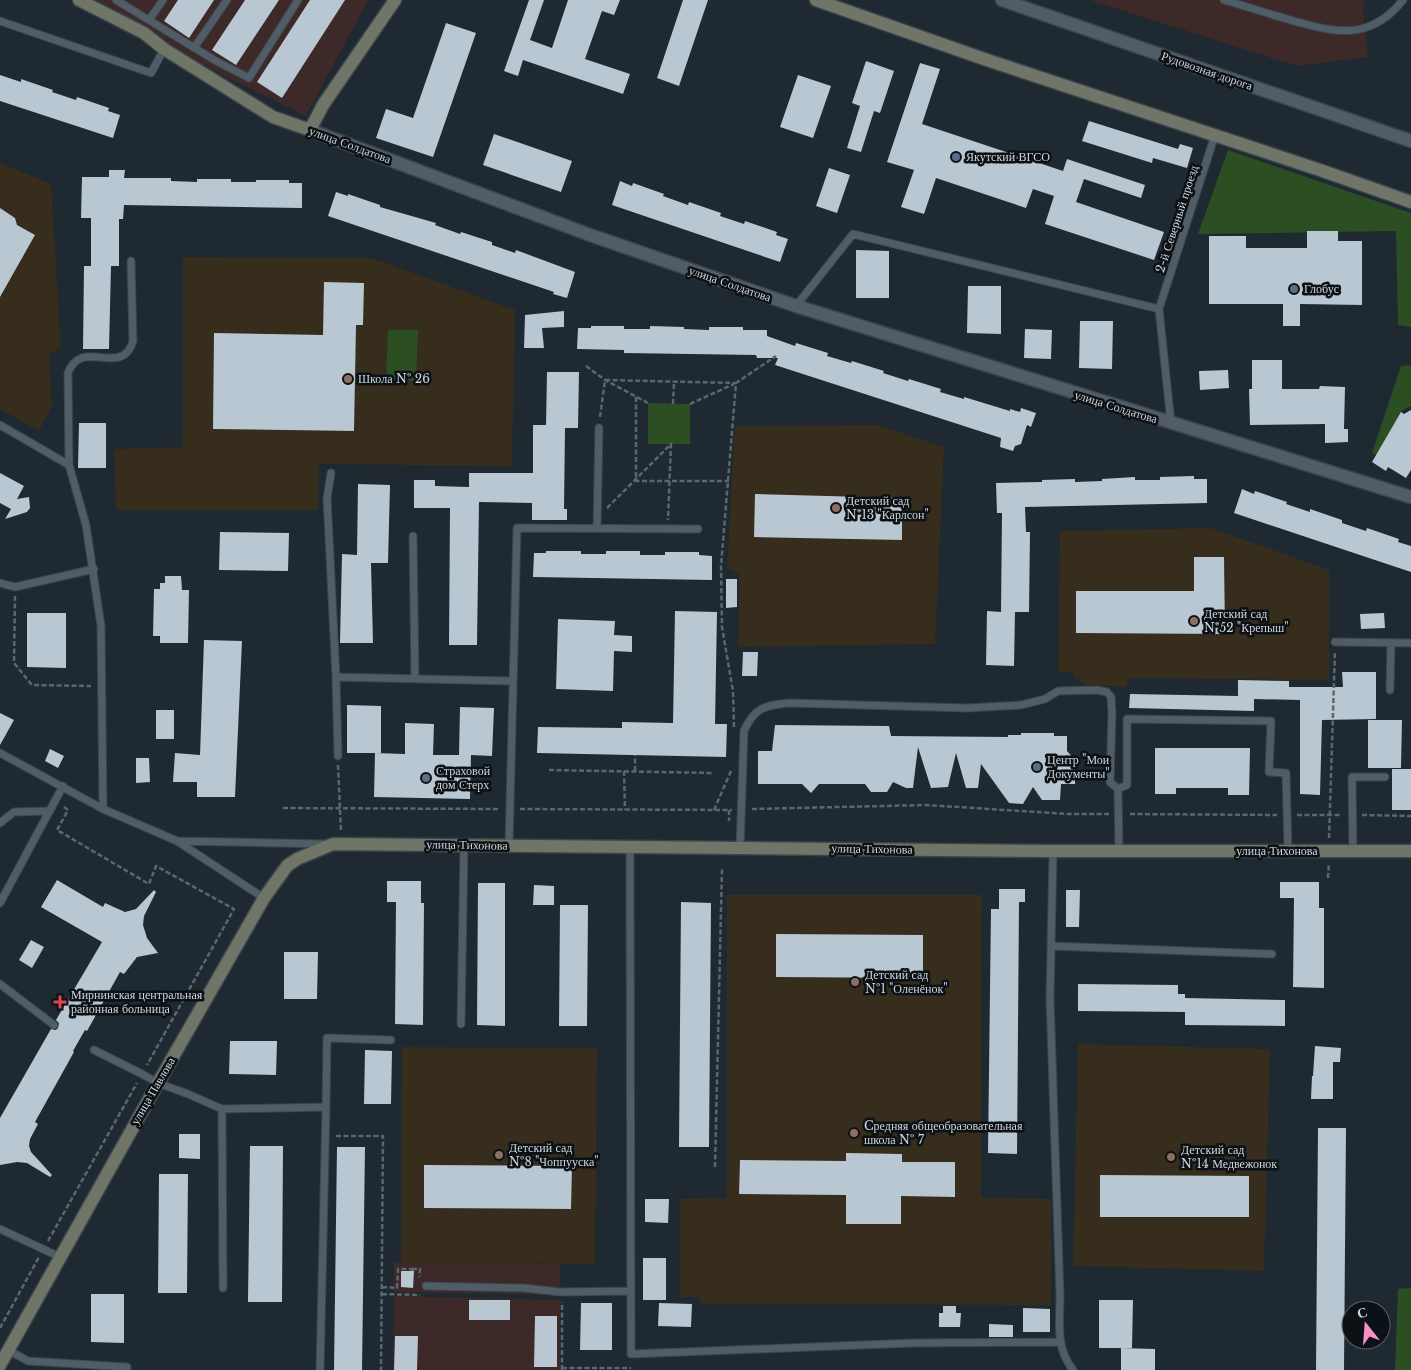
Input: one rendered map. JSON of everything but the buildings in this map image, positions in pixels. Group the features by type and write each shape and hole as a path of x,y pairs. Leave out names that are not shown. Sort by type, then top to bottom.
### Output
{"main road":[{"name":"улица Солдатова","path":"79,0 144,33 164,49 273,117 310,130"},
{"path":"310,130 323,105 395,0"},
{"path":"816,0 987,60 1411,202"},
{"name":"улица Тихонова","path":"337,844 1053,851 1411,851"},
{"name":"улица Павлова","path":"0,1365 264,898 287,866 298,859 337,844"}],"street":[{"name":"Рудовозная дорога","path":"1002,0 1411,141"},
{"name":"улица Солдатова","path":"310,130 590,234 796,306 1411,497"}],"lane":[{"path":"116,0 216,61 249,78 298,0"},
{"path":"149,20 163,0"},
{"path":"194,48 227,0"},
{"path":"1224,0 1324,30 1342,32 1383,20 1394,12 1403,0"},
{"path":"0,22 151,73 164,49"},
{"name":"2-й Северный проезд","path":"1159,309 1215,135"},
{"path":"796,306 853,234 1159,309 1171,424"},
{"path":"103,809 101,626 94,568 86,525 69,465 68,373 74,362 80,358 87,356 119,358 129,352 133,341 131,261"},
{"path":"0,425 69,465"},
{"path":"597,528 599,428"},
{"path":"331,473 327,498 338,756"},
{"path":"509,845 517,528 698,529"},
{"path":"413,536 415,679"},
{"path":"0,583 16,587 94,568"},
{"path":"1335,642 1411,643"},
{"path":"1390,690 1392,643"},
{"path":"336,677 513,681"},
{"path":"740,848 744,731 750,717 759,709 772,704 967,708 1021,705 1045,698 1058,691 1096,690 1107,692 1111,697 1112,712 1110,782 1118,789"},
{"path":"1118,789 1127,785 1127,719 1271,721 1269,772 1286,772 1288,851"},
{"path":"0,753 103,809 177,841 264,898"},
{"path":"1354,851 1352,777 1385,777"},
{"path":"0,904 63,786"},
{"path":"1118,789 1119,851"},
{"path":"0,823 14,812 50,811"},
{"path":"177,841 337,844"},
{"path":"461,1024 464,845"},
{"path":"630,846 631,1354 913,1344 1060,1342"},
{"path":"1053,851 1050,999 1060,1285 1060,1342 1066,1360 1073,1370"},
{"path":"1051,946 1272,954"},
{"path":"0,984 54,1025"},
{"path":"320,1370 327,1038 391,1040"},
{"path":"94,1050 158,1084 188,1094 222,1109 326,1107"},
{"path":"222,1109 223,1288"},
{"path":"0,1229 60,1257"},
{"path":"426,1286 524,1288 562,1292 630,1291"},
{"path":"8,1350 28,1361 127,1367 127,1370"}],"path":[{"path":"690,404 736,383 776,356"},
{"path":"586,366 605,380 648,403"},
{"path":"605,380 736,383"},
{"path":"599,428 605,380"},
{"path":"673,404 674,382"},
{"path":"734,735 733,691 722,627 721,566 736,383"},
{"path":"636,396 636,481"},
{"path":"597,518 671,444 667,529"},
{"path":"636,481 729,482"},
{"path":"16,587 14,663 32,685 102,686"},
{"path":"1328,878 1335,642"},
{"path":"635,772 636,755"},
{"path":"337,844 340,809 338,756"},
{"path":"714,810 732,769"},
{"path":"549,770 713,773"},
{"path":"624,772 625,810"},
{"path":"0,1328 234,909 156,866 149,884 57,830 68,810 55,802"},
{"path":"284,808 714,810 926,805 1068,814 1411,816"},
{"path":"715,1167 722,868"},
{"path":"326,1136 383,1136 380,1370"},
{"path":"382,1287 397,1288 398,1269 412,1269 412,1271"},
{"path":"562,1292 562,1369 631,1368"}],"shaded area":[{"path":"94,0 368,0 306,116 212,70"},
{"path":"1089,0 1366,0 1363,9 1368,57 1297,66"},
{"path":"0,163 51,184 61,348 49,354 52,406 39,431 0,409"},
{"name":"Школа № 26","path":"183,257 372,258 515,310 512,466 319,464 318,510 116,510 114,449 183,447"},
{"name":"Детский сад №13 \"Карлсон\"","path":"878,425 944,447 935,644 738,647 739,574 727,568 735,426"},
{"name":"Детский сад №52 \"Крепыш\"","path":"1211,528 1329,570 1329,680 1127,678 1127,687 1086,685 1076,679 1072,672 1058,672 1060,531"},
{"name":"Cредняя общеобразовательная школа № 7","path":"727,895 982,895 981,1198 1051,1199 1051,1305 701,1304 700,1297 680,1297 680,1199 727,1198"},
{"name":"Детский сад №14 Медвежонок","path":"1078,1044 1270,1049 1264,1271 1073,1266"},
{"name":"Детский сад №8 \"Чоппууска\"","path":"402,1047 597,1048 595,1264 401,1262"},
{"path":"394,1263 560,1264 560,1295 394,1292"},
{"path":"394,1296 560,1300 560,1370 393,1370"}],"green space":[{"path":"1228,150 1411,213 1411,327 1398,325 1396,231 1198,234"},
{"path":"388,330 418,330 416,381 386,379"},
{"path":"1411,365 1411,406 1403,410 1378,455 1372,453 1401,366"},
{"path":"648,403 690,404 690,444 648,444"},
{"path":"1411,1288 1411,1370 1395,1370 1398,1289"}],"place":[{"name":"Якутский ВГСО","path":"956,157"},
{"name":"Глобус","path":"1294,289"},
{"name":"Школа № 26","path":"348,379"},
{"name":"Детский сад №13 \"Карлсон\"","path":"836,508"},
{"name":"Детский сад №52 \"Крепыш\"","path":"1194,621"},
{"name":"Центр \"Мои Документы\"","path":"1037,767"},
{"name":"Страховой дом Стерх","path":"426,778"},
{"name":"Детский сад №1 \"Оленёнок\"","path":"855,982"},
{"name":"Мирнинская центральная районная больница","path":"60,1002"},
{"name":"Cредняя общеобразовательная школа № 7","path":"854,1133"},
{"name":"Детский сад №8 \"Чоппууска\"","path":"499,1155"},
{"name":"Детский сад №14 Медвежонок","path":"1171,1157"}]}
